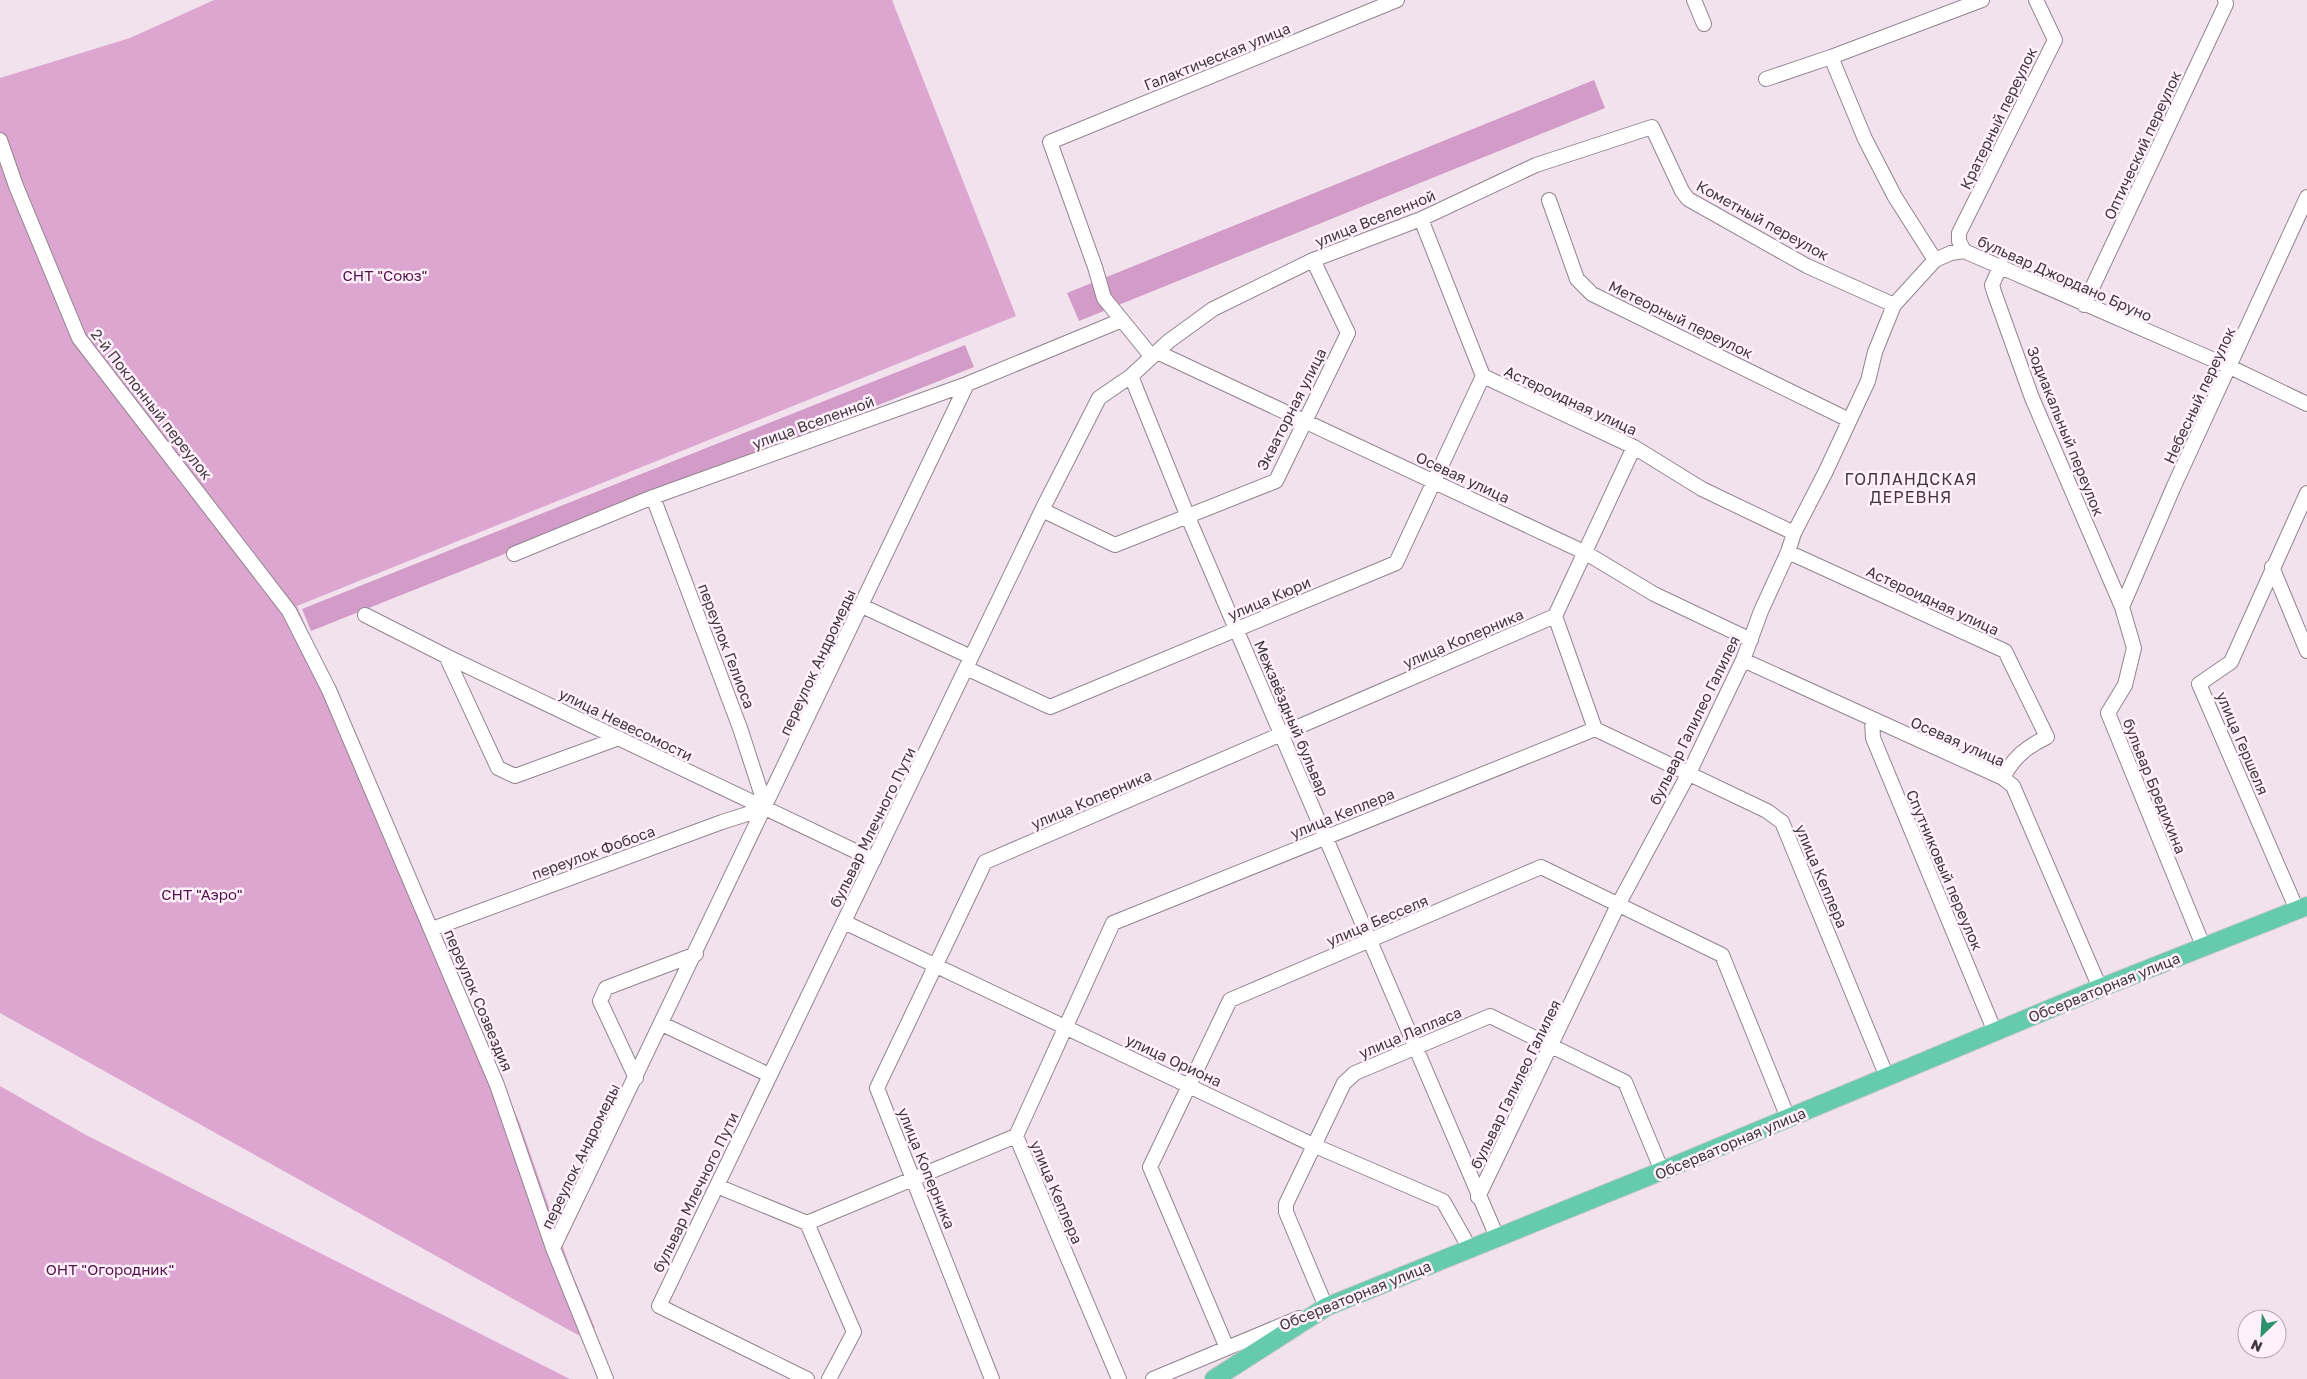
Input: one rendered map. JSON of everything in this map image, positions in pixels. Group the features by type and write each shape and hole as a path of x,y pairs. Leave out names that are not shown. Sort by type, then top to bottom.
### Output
{"main road":[{"name":"Обсерваторная улица","path":"1326,1306 1662,1171 2100,988 2302,908"},
{"path":"1214,1379 1326,1306"}],"street":[{"name":"Галактическая улица","path":"1122,320 1104,298 1095,267 1050,142 1397,0"},
{"path":"1694,0 1704,24"},
{"path":"1766,79 1831,57 1982,0"},
{"name":"Кратерный переулок","path":"1964,251 1959,233 2055,40 2036,0"},
{"name":"Оптический переулок","path":"2084,305 2226,4 2225,0"},
{"path":"1831,57 1865,138 1895,197 1935,260"},
{"name":"улица Вселенной","path":"1131,376 1154,354 1213,309 1313,260 1421,219 1536,165 1652,127"},
{"name":"Кометный переулок","path":"1652,127 1682,191 1688,199 1807,266 1894,305"},
{"name":"2-й Поклонный переулок","path":"0,140 16,186 78,338 236,539 289,611 305,640"},
{"name":"Небесный переулок","path":"2122,607 2174,486 2307,196"},
{"name":"Метеорный переулок","path":"1549,200 1578,279 1592,294 1849,420"},
{"name":"Астероидная улица","path":"1421,219 1483,376 1634,448 1702,489 1794,533"},
{"name":"бульвар Джордано Бруно","path":"1935,260 1951,253 1964,251 2001,265 2084,305 2230,367 2307,404"},
{"name":"Экваторная улица","path":"1042,510 1115,545 1276,481 1348,333 1313,260"},
{"name":"бульвар Галилео Галилея","path":"1478,1197 1618,905 1690,773 1744,660 1761,611 1788,552 1794,533 1825,473 1868,381 1875,352 1894,305 1935,260"},
{"name":"Зодиакальный переулок","path":"2001,265 1992,285 1994,292 2032,398 2122,607"},
{"path":"1122,320 1154,354"},
{"name":"улица Вселенной","path":"514,554 653,497 967,384 1122,320"},
{"name":"Осевая улица","path":"1154,354 1306,420 1586,553 1654,594 1751,640"},
{"name":"бульвар Млечного Пути","path":"807,1379 659,1306 1042,510 1099,398 1131,376"},
{"name":"Межзвёздный бульвар","path":"1131,376 1236,630 1478,1197 1497,1237"},
{"name":"улица Кюри","path":"862,606 1050,707 1396,563 1483,376"},
{"name":"переулок Андромеды","path":"553,1248 766,808 967,384"},
{"path":"1594,729 1555,616 1634,448"},
{"name":"улица Гершеля","path":"2302,908 2199,684 2231,662 2272,567 2307,493"},
{"name":"переулок Гелиоса","path":"653,497 740,728 766,808"},
{"name":"Астероидная улица","path":"1788,552 2005,651 2047,737 2030,745 2011,762 2003,778"},
{"path":"2272,567 2307,652"},
{"name":"бульвар Бредихина","path":"2122,607 2134,648 2125,685 2108,713 2204,948"},
{"name":"улица Невесомости","path":"365,615 446,656 874,860"},
{"name":"улица Коперника","path":"992,1379 877,1088 985,862 1555,616"},
{"name":"переулок Созвездия","path":"305,640 329,690 497,1085 553,1248 606,1379"},
{"path":"446,656 498,768 515,776 619,738"},
{"name":"Осевая улица","path":"1744,660 1872,720 2003,778 2013,786 2100,988"},
{"name":"Спутниковый переулок","path":"1872,720 1873,738 1995,1032"},
{"name":"улица Кеплера","path":"1119,1379 1016,1136 1113,923 1594,729 1690,773 1767,812 1782,822 1887,1077"},
{"name":"переулок Фобоса","path":"432,929 722,822 766,808"},
{"name":"улица Бесселя","path":"1226,1348 1150,1167 1230,1000 1541,867 1722,955 1788,1118"},
{"name":"улица Ориона","path":"844,922 1313,1145 1442,1201 1469,1248"},
{"name":"переулок Андромеды","path":"636,1078 600,1001 606,988 696,954"},
{"name":"улица Лапласа","path":"1326,1306 1286,1212 1288,1197 1344,1083 1355,1073 1490,1016 1625,1082 1662,1171"},
{"path":"662,1024 769,1075"},
{"path":"806,1223 1016,1136"},
{"path":"717,1186 806,1223 854,1332 829,1379"},
{"name":"Обсерваторная улица","path":"1153,1379 1326,1306"}],"green space":[{"name":"СНТ \"Союз\"","path":"214,0 892,0 1016,316 297,606 520,1124 573,1276 595,1328 578,1335 0,1013 0,78 130,38"},
{"name":"ОНТ \"Огородник\"","path":"0,1086 86,1135 570,1379 0,1379"}],"shaded area":[{"path":"1594,80 1605,108 1079,321 1067,293"},
{"path":"965,345 974,367 311,631 302,609"}],"district":[{"name":"ГОЛЛАНДСКАЯ ДЕРЕВНЯ","path":"1911,488"}],"park label":[{"name":"СНТ \"Аэро\"","path":"202,894"}]}
